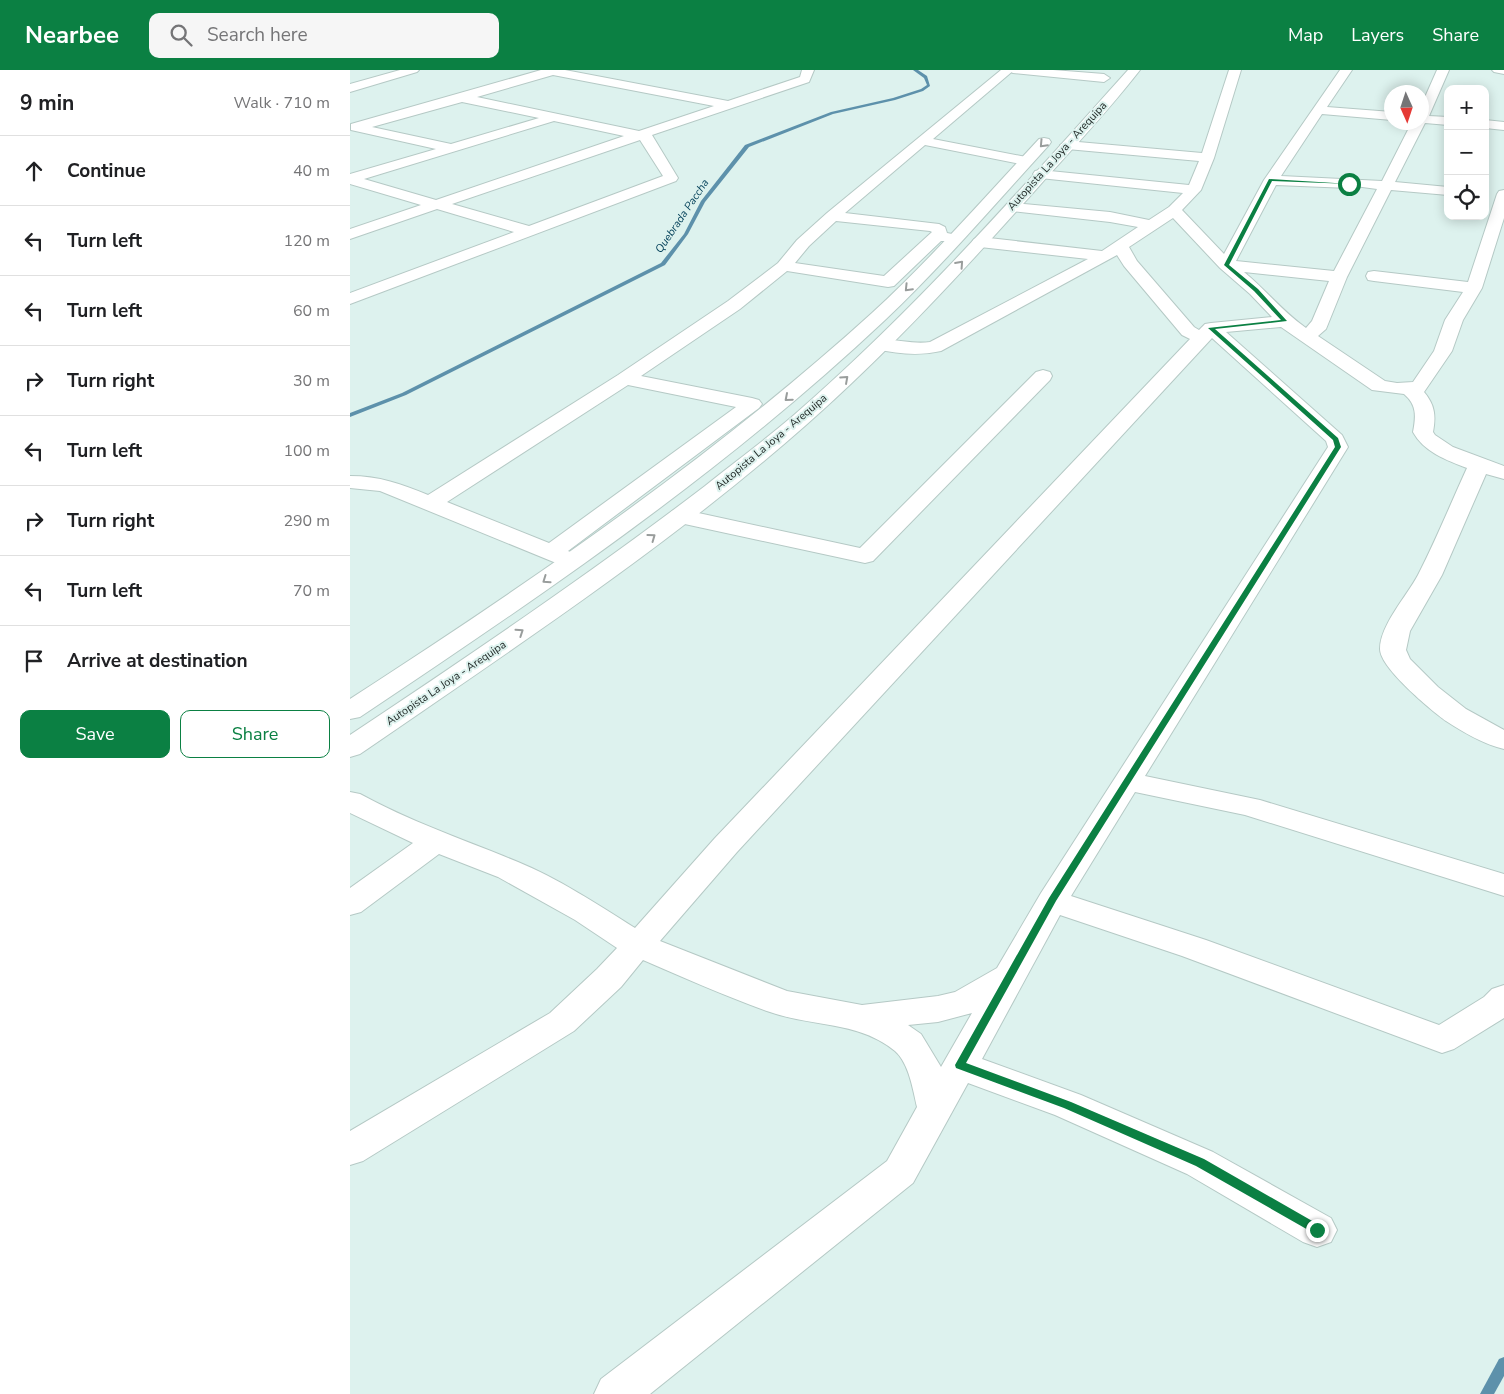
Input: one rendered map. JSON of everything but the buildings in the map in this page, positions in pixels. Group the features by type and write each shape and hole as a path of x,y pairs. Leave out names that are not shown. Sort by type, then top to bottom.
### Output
{"street":[{"path":"350,88 413,70"},
{"path":"350,234 805,80 808,70"},
{"path":"429,504 625,379 734,305 784,266 803,243 832,216 1008,70"},
{"path":"1012,70 1108,74"},
{"name":"Autopista La Joya - Arequipa","path":"350,711 478,628 573,562 663,496 774,409 880,316 947,237 1033,168 1067,145 1134,70"},
{"path":"882,345 917,350 935,347 1105,256 1174,210 1194,190 1235,70"},
{"path":"1226,265 1271,180 1346,70"},
{"path":"1429,102 1443,70"},
{"path":"1498,70 1504,71"},
{"path":"353,126 462,98 550,71 732,105"},
{"name":"Autopista La Joya - Arequipa","path":"350,748 560,605 680,516 800,420 882,345 980,242 1012,206 1033,168 1065,120 1108,74"},
{"path":"350,299 671,178 647,137 462,98"},
{"path":"1317,110 1384,115"},
{"path":"350,180 556,117"},
{"path":"1429,119 1444,121"},
{"path":"1489,124 1504,126"},
{"path":"353,126 454,148"},
{"path":"1306,335 1317,330 1339,277 1415,130"},
{"path":"924,141 1033,168 1194,190"},
{"path":"1067,145 1206,158"},
{"path":"350,180 530,231"},
{"path":"1271,180 1387,185 1444,191"},
{"path":"1174,210 1226,265 1256,290 1284,321 1379,386 1409,389 1419,387 1443,351 1454,320 1474,288 1504,197 1489,196"},
{"path":"1012,206 1110,217 1154,225"},
{"path":"784,266 888,282 947,237 934,227 832,216"},
{"path":"980,242 1105,256"},
{"path":"1120,246 1130,263 1188,331 1206,333 1284,321"},
{"path":"1226,265 1339,277"},
{"path":"1374,276 1474,288"},
{"path":"616,1394 900,1172 1052,900 1338,447 1335,439 1206,333"},
{"path":"350,1150 562,1022 609,978 732,838 1206,333"},
{"path":"680,516 865,556 1043,376"},
{"path":"552,552 752,404 625,379"},
{"path":"1409,389 1420,396 1424,404 1424,432 1429,442 1452,454 1504,473"},
{"path":"1479,465 1430,575 1397,631 1393,650 1398,662 1428,693 1456,715 1504,741"},
{"path":"350,482 385,485 573,562"},
{"path":"1128,781 1250,807 1504,885"},
{"path":"350,801 436,842 509,870 586,912 637,945 782,1003 862,1018 890,1031 909,1043 924,1069 936,1108"},
{"path":"350,904 436,842"},
{"path":"1052,900 1194,948 1442,1040 1496,1006 1504,998"},
{"path":"862,1018 938,1009 964,1003 1009,978"},
{"path":"960,1065 1068,1105 1200,1163 1317,1230"}],"waterway":[{"name":"Quebrada Paccha","path":"350,415 404,394 663,264 686,234 703,202 747,146 832,113 894,99 922,90 929,85 926,77 915,70"},
{"path":"1487,1394 1504,1363"}],"route":[{"path":"1317,1230 1200,1163 1068,1105 960,1065 1052,900 1338,447 1335,439 1211,328 1284,321 1256,290 1226,265 1271,180 1349,184"}]}
